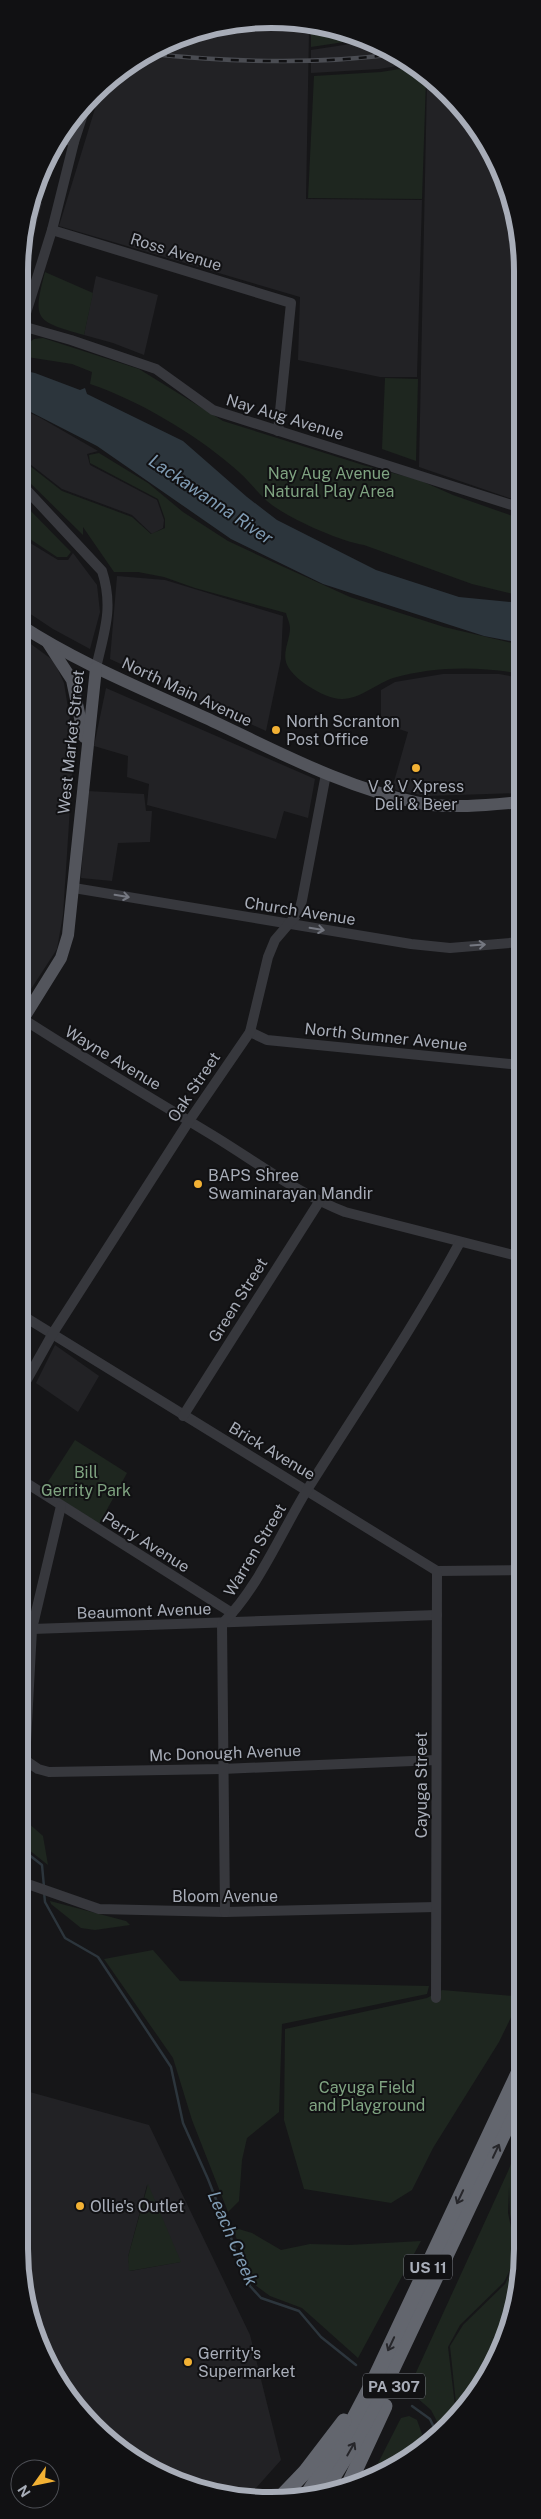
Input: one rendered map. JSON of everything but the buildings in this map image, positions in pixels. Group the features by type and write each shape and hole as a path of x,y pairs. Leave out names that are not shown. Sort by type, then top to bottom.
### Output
{"highway":[{"name":"US 11","path":"311,2488 342,2441 374,2380 514,2082"},
{"name":"US 11","path":"328,2484 373,2410 514,2111"},
{"name":"PA 307","path":"352,2478 388,2399 434,2281"},
{"name":"PA 307","path":"287,2491 317,2457 374,2380"}],"main road":[{"name":"North Main Avenue","path":"28,629 96,668 326,774 387,796 422,804 486,806 514,803"},
{"path":"45,639 72,680 87,749"},
{"name":"West Market Street","path":"28,1009 61,958 68,935 96,668"}],"street":[{"path":"28,305 52,230 81,120"},
{"path":"66,139 74,142"},
{"name":"Ross Avenue","path":"52,230 291,303 278,431"},
{"name":"Nay Aug Avenue","path":"28,329 72,340 156,369 213,410 514,505"},
{"name":"West Market Street","path":"28,492 102,571 107,586 109,609 96,668"},
{"name":"Oak Street","path":"28,1377 52,1333 189,1121 250,1032 268,957 275,940 299,912 326,774"},
{"name":"Church Avenue","path":"74,888 430,946 450,948 514,943"},
{"name":"Wayne Avenue","path":"28,1024 319,1202 345,1212 514,1255"},
{"name":"North Sumner Avenue","path":"250,1032 267,1040 514,1064"},
{"name":"Green Street","path":"183,1416 319,1202"},
{"name":"Warren Street","path":"222,1624 240,1606 308,1489 436,1287 460,1242"},
{"name":"Brick Avenue","path":"28,1319 183,1416 308,1489 437,1571"},
{"name":"Perry Avenue","path":"28,1484 232,1614"},
{"path":"28,1681 32,1629 61,1506"},
{"path":"437,1571 514,1570"},
{"name":"Cayuga Street","path":"436,1998 437,1571"},
{"name":"Beaumont Avenue","path":"32,1629 222,1624 437,1615"},
{"path":"222,1624 222,1769 225,1912"},
{"name":"Mc Donough Avenue","path":"28,1763 38,1769 49,1772 222,1769 436,1760"},
{"name":"Bloom Avenue","path":"28,1884 99,1909 225,1912 436,1907"}],"shaded area":[{"path":"255,28 286,28 309,31 306,199 422,200 417,377 380,377 298,360 300,297 59,226 97,101 135,68 192,40 223,32"},
{"path":"356,43 401,65 379,69 311,73 311,50"},
{"path":"427,85 453,110 473,135 501,192 509,223 514,270 514,500 419,467"},
{"path":"38,202 42,203 28,258 32,223"},
{"path":"96,276 158,295 144,355 113,343 84,335"},
{"path":"28,412 98,451 87,454 90,465 157,500 164,520 163,528 152,534 132,515 62,489 28,462"},
{"path":"28,542 58,560 68,560 73,553 97,585 100,612 90,649 53,629 28,612"},
{"path":"117,576 165,580 283,616 281,659 266,731 110,659"},
{"path":"28,642 54,661 64,683 70,720 73,762 63,915 57,949 28,994"},
{"path":"443,674 499,674 514,677 514,793 426,796 396,790 393,785 408,732 381,723 381,690 395,682"},
{"path":"106,688 315,779 308,818 284,811 276,839 147,805 149,784 127,777 128,756 94,746"},
{"path":"87,791 144,794 146,811 152,811 150,842 118,843 112,881 81,878"},
{"path":"55,1345 99,1376 78,1412 36,1383"},
{"path":"28,2091 149,2125 250,2335 281,2460 253,2491 223,2487 192,2479 135,2451 110,2431 88,2409 68,2384 40,2327 32,2296 28,2264","holes":["147,2185 180,2262 130,2271 128,2257"]}],"green space":[{"path":"318,32 351,41 311,47 311,33"},
{"path":"406,68 426,84 422,199 308,198 314,76 381,72"},
{"path":"45,272 93,293 84,335 56,326 47,322 42,317 39,310 39,301"},
{"name":"Nay Aug Avenue Natural Play Area","path":"43,338 139,369 223,421 363,465 419,480 453,495 514,517 514,594 472,584 364,545 341,539 287,514 267,501 241,474 217,454 183,430 145,408 90,384 92,372 72,364 28,357 28,343 34,339"},
{"path":"385,378 418,379 416,461 382,449"},
{"path":"99,453 148,483 183,512 228,541 350,597 444,627 514,643 514,673 457,668 441,669 393,678 348,699 334,698 318,692 294,675 286,662 285,654 290,624 286,613 195,588 164,577 138,572 114,572 83,527 83,535 28,481 28,464 62,491 132,517 151,534 165,528 165,519 158,499 90,463 89,455"},
{"path":"28,508 71,552 67,557 57,557 28,538"},
{"name":"Bill Gerrity Park","path":"75,1440 127,1473 99,1524 44,1488"},
{"path":"28,1823 43,1836 48,1865 28,1849"},
{"path":"50,1901 126,1921 130,1925 95,1930 81,1928 51,1904"},
{"path":"153,1950 180,1981 429,1986 427,1994 282,2024 279,2112 247,2138 242,2160 239,2201 228,2212 192,2120 173,2058 104,1959"},
{"name":"Cayuga Field and Playground","path":"442,1990 514,1996 514,2011 499,2042 433,2148 412,2190 391,2203 304,2189 284,2120 285,2029 427,1998"},
{"path":"514,2155 514,2236 510,2214 509,2187 508,2213 514,2242 513,2264 504,2282 460,2325 448,2347 455,2406 438,2424 431,2410 408,2390"},
{"path":"148,2184 181,2262 129,2271 128,2257"},
{"path":"232,2227 252,2233 281,2250 310,2244 349,2245 421,2241 358,2358 302,2308 270,2296 255,2285"},
{"path":"512,2269 509,2296 501,2327 473,2384 456,2405 450,2346 463,2325 505,2284"},
{"path":"409,2416 417,2420 422,2438 406,2451 376,2467 401,2418"}],"water":[{"name":"Lackawanna River","path":"28,372 80,390 85,388 87,394 183,441 247,497 277,520 376,570 459,597 514,602 514,642 484,636 323,584 231,539 97,446 28,411"}],"waterway":[{"path":"28,1854 42,1865 44,1887"},
{"path":"44,1892 45,1902 65,1938 98,1957 171,2067 183,2123 208,2179 250,2286 261,2298 299,2311 321,2337 356,2365"},
{"name":"Leach Creek","path":"412,2406 430,2419 434,2428"}],"railway":[{"path":"160,55 273,61 334,60 382,55"}],"place":[{"name":"North Scranton Post Office","path":"276,730"},
{"name":"V & V Xpress Deli & Beer","path":"416,768"},
{"name":"BAPS Shree Swaminarayan Mandir","path":"198,1184"},
{"name":"Ollie's Outlet","path":"80,2206"},
{"name":"Gerrity's Supermarket","path":"188,2362"}]}
